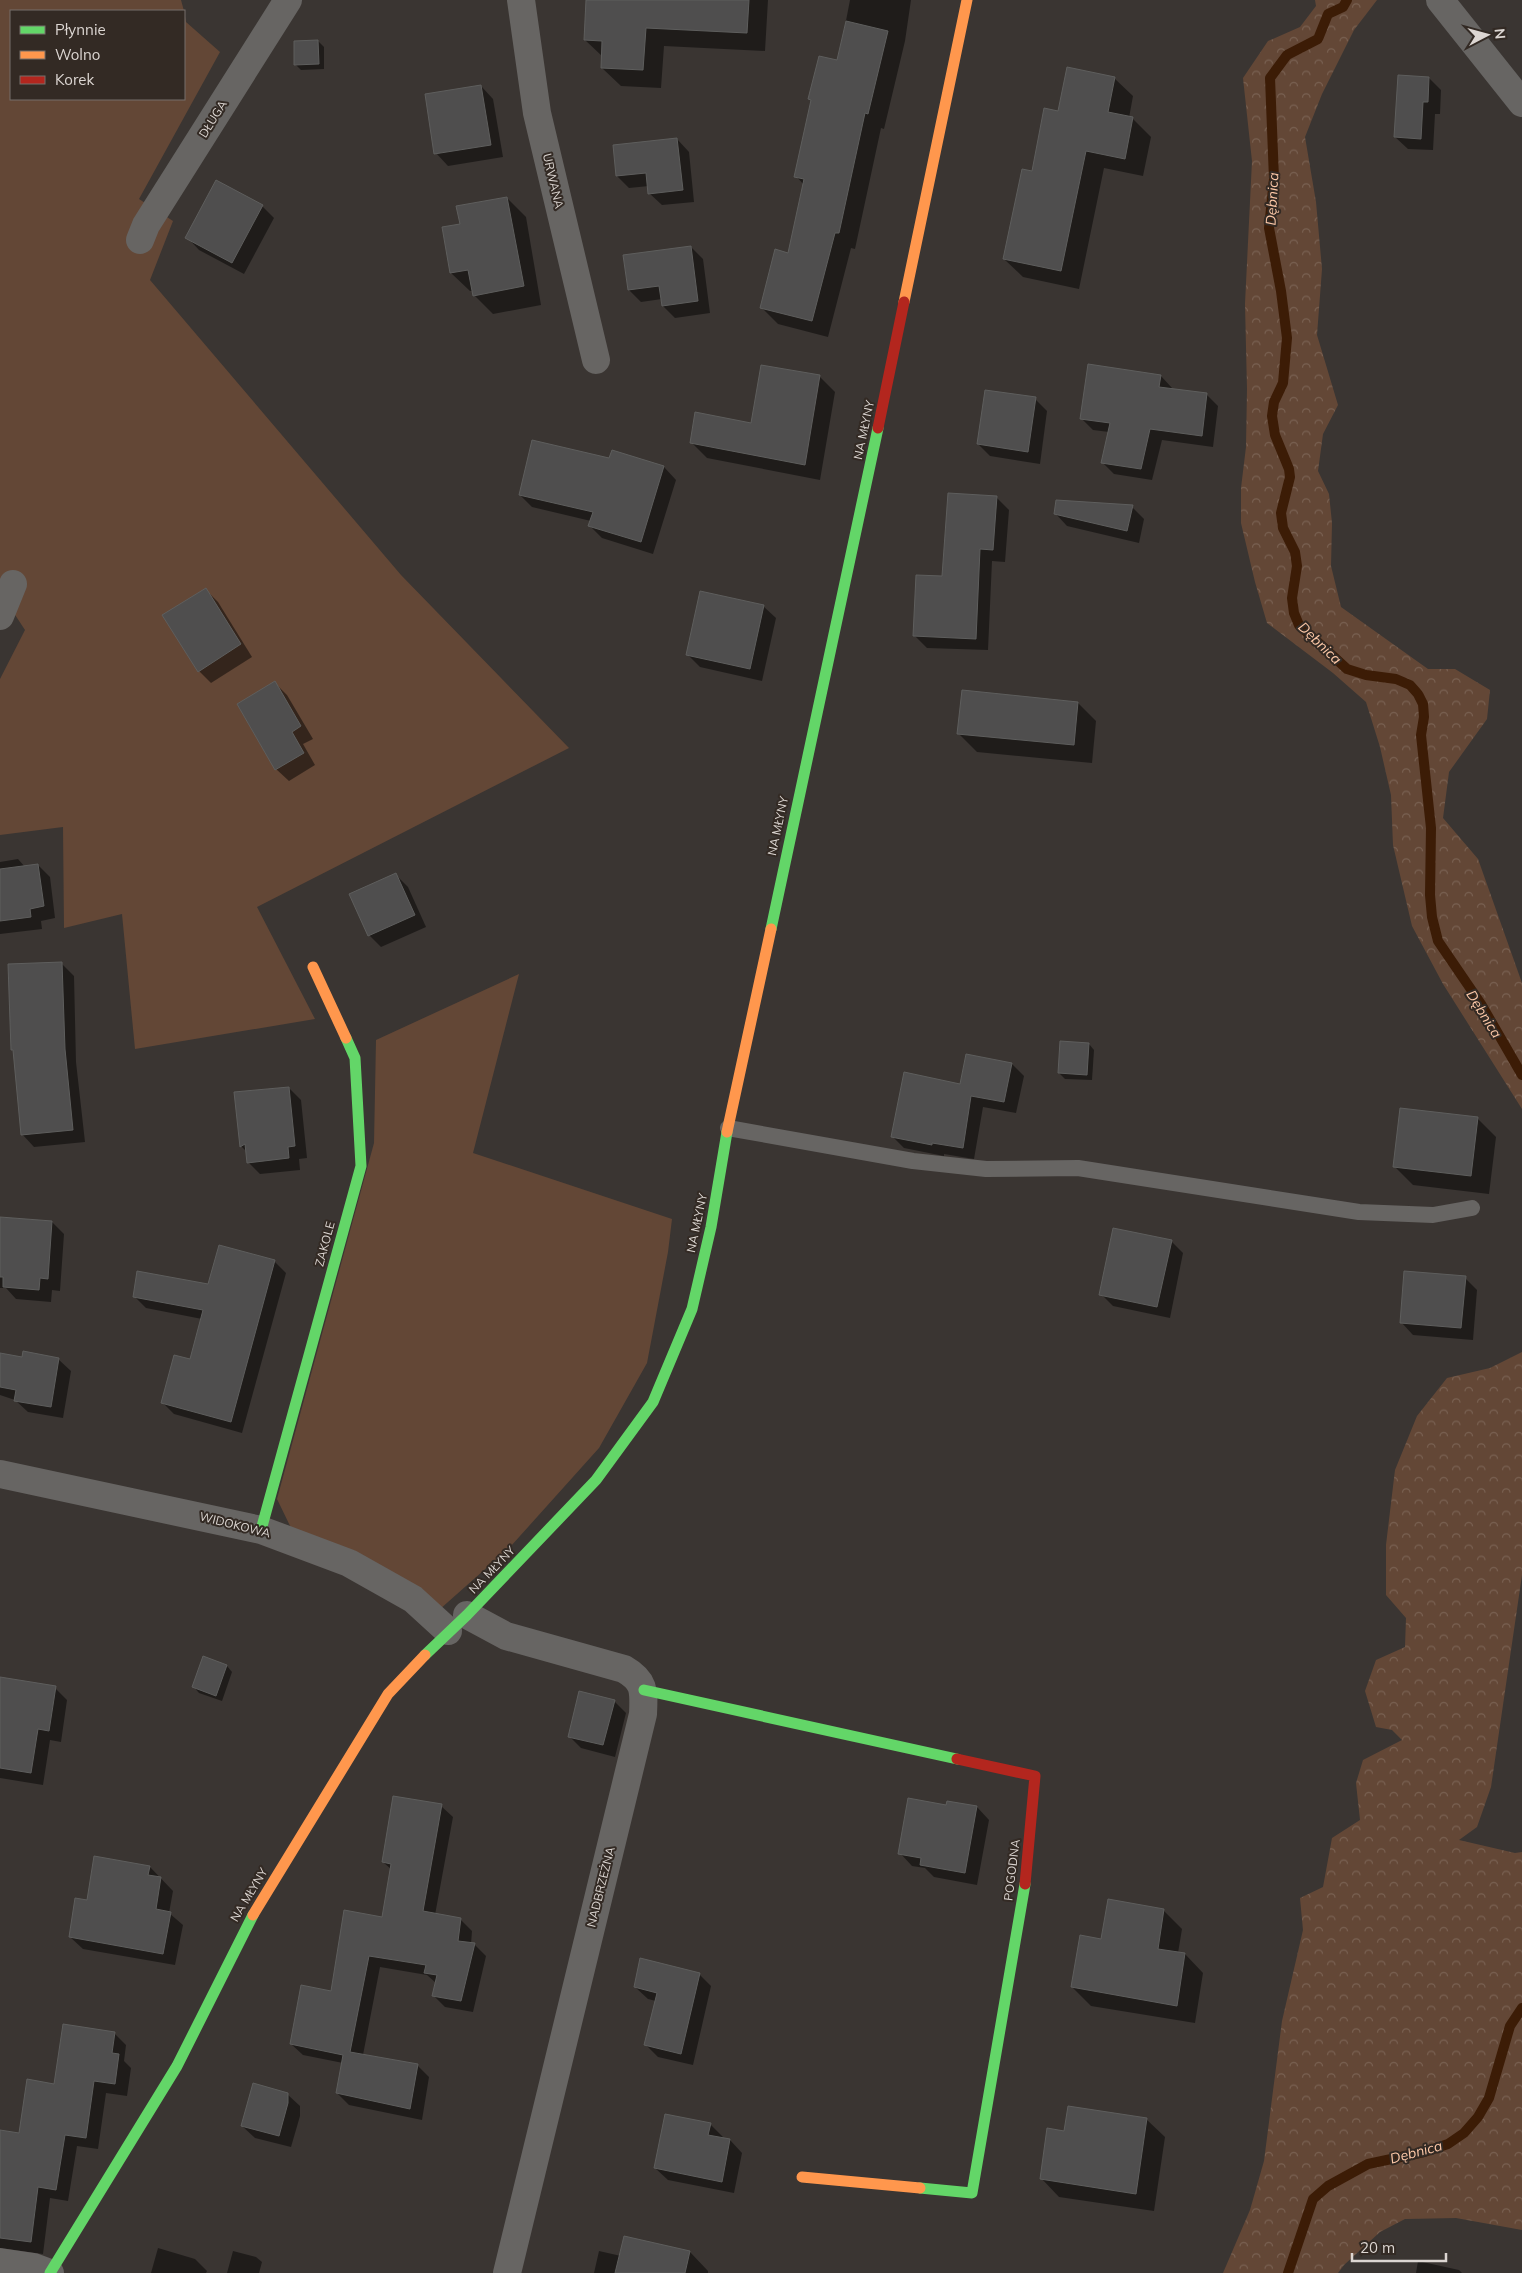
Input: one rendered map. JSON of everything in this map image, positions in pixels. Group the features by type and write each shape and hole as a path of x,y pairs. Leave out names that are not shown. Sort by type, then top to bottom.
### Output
{"street":[{"name":"DŁUGA","path":"140,240 146,225 288,0"},
{"name":"URWANA","path":"521,0 537,113 596,360"},
{"name":"NA MŁYNY","path":"50,2273 177,2066 245,1928 388,1694 596,1480 653,1402 692,1309 711,1228 728,1128 867,480 967,0"},
{"path":"1440,0 1522,103"},
{"path":"0,616 13,584"},
{"name":"ZAKOLE","path":"261,1530 361,1166 355,1058 313,968"},
{"name":"WIDOKOWA","path":"0,1474 261,1530 349,1563 457,1623"},
{"path":"457,1623 624,1669 635,1675 644,1690"},
{"name":"POGODNA","path":"644,1690 1035,1776 1026,1879 972,2193 802,2177"},
{"name":"NADBRZEŻNA","path":"507,2273 643,1714 644,1690"},
{"path":"0,2262 34,2267 50,2273"}],"lane":[{"path":"728,1128 913,1161 986,1169 1078,1168 1359,1212 1433,1215 1472,1208"}],"green space":[{"path":"0,0 181,0 184,10 10,10 10,100 185,100 185,16 186,22 220,52 139,199 173,221 150,280 401,575 569,748 257,907 315,1019 135,1049 122,914 64,928 63,827 0,835 0,679 25,630 0,592"},
{"path":"1315,0 1377,0 1354,30 1322,94 1305,137 1316,202 1322,269 1317,335 1338,405 1323,434 1318,471 1329,494 1332,523 1331,566 1341,607 1428,669 1455,669 1490,690 1487,719 1449,772 1443,818 1478,859 1522,983 1522,1109 1443,984 1412,926 1393,845 1391,795 1380,747 1366,702 1333,673 1267,623 1241,523 1241,488 1246,447 1245,304 1252,161 1243,78 1268,41 1300,27 1316,6"},
{"path":"519,974 473,1153 672,1219 668,1252 647,1363 599,1448 511,1546 439,1610 293,1532 277,1499 374,1143 376,1040"},
{"path":"1522,1352 1522,1575 1491,1787 1477,1827 1459,1840 1515,1853 1522,1852 1522,2230 1456,2218 1405,2219 1380,2232 1344,2265 1338,2273 1223,2273 1250,2210 1264,2161 1282,2021 1303,1930 1300,1898 1323,1887 1332,1838 1360,1820 1356,1783 1363,1760 1402,1740 1392,1730 1376,1727 1365,1691 1376,1660 1405,1647 1406,1618 1386,1595 1386,1545 1395,1470 1417,1416 1447,1378 1490,1368"}],"building":[{"path":"586,0 749,0 747,33 646,28 643,70 601,68 602,41 584,40"},
{"path":"846,21 888,31 868,114 865,113 839,233 835,233 812,321 760,308 775,249 788,253 804,179 794,177 811,100 808,99 819,56 837,60"},
{"path":"318,40 319,64 294,65 294,41"},
{"path":"1067,67 1115,77 1108,112 1133,117 1125,159 1086,151 1061,271 1003,259 1022,169 1032,171 1044,108 1058,111"},
{"path":"1398,75 1429,77 1428,102 1423,102 1421,139 1394,137"},
{"path":"481,85 491,145 434,154 425,94"},
{"path":"677,138 683,190 648,194 646,173 616,176 613,145"},
{"path":"216,180 263,205 232,263 185,238"},
{"path":"507,197 524,286 473,296 468,270 450,273 442,227 460,224 456,206"},
{"path":"691,246 698,301 662,306 659,286 628,290 623,255"},
{"path":"1088,364 1161,375 1159,387 1207,393 1202,436 1150,429 1141,469 1101,463 1110,423 1080,419"},
{"path":"761,365 820,375 805,465 690,443 695,412 751,423"},
{"path":"985,390 1036,397 1028,452 977,444"},
{"path":"532,440 609,458 612,450 664,466 641,542 588,526 593,512 519,495"},
{"path":"948,493 997,496 993,550 980,549 976,639 913,636 916,575 942,576"},
{"path":"1056,500 1133,505 1127,531 1054,514"},
{"path":"206,588 241,644 198,672 162,615"},
{"path":"700,591 764,605 750,669 686,655"},
{"path":"275,681 301,726 292,732 304,753 275,770 237,704"},
{"path":"962,690 1078,702 1074,745 957,734"},
{"path":"38,864 44,906 30,909 31,917 0,921 0,869"},
{"path":"396,873 415,915 368,936 349,894"},
{"path":"62,962 65,1049 73,1130 21,1135 13,1050 11,1050 8,964"},
{"path":"1060,1041 1089,1043 1087,1075 1058,1073"},
{"path":"966,1054 1012,1063 1004,1102 971,1096 963,1148 932,1143 932,1145 891,1137 904,1072 960,1084"},
{"path":"289,1087 295,1146 288,1147 289,1158 247,1163 245,1144 240,1147 234,1092"},
{"path":"1400,1108 1478,1117 1471,1176 1393,1167"},
{"path":"0,1217 52,1221 48,1279 40,1278 39,1290 3,1287 3,1277 0,1277"},
{"path":"1113,1228 1172,1240 1157,1307 1099,1295"},
{"path":"219,1245 275,1260 231,1422 161,1403 174,1355 190,1359 203,1310 133,1297 137,1271 208,1284"},
{"path":"1404,1271 1466,1276 1461,1328 1400,1323"},
{"path":"23,1351 59,1358 51,1407 14,1401 16,1390 0,1387 0,1353 22,1357"},
{"path":"203,1656 227,1665 216,1696 192,1687"},
{"path":"0,1677 56,1686 49,1731 38,1729 31,1773 0,1768"},
{"path":"579,1691 615,1700 603,1745 568,1737"},
{"path":"393,1796 442,1804 423,1911 461,1918 458,1941 475,1943 461,2001 432,1996 437,1975 424,1973 426,1965 369,1956 350,2052 418,2064 410,2109 336,2093 343,2055 290,2044 301,1985 331,1991 344,1910 382,1917 391,1864 382,1862"},
{"path":"908,1798 946,1805 947,1801 977,1806 965,1873 920,1865 921,1858 898,1854"},
{"path":"94,1856 150,1866 148,1875 161,1877 156,1909 171,1912 163,1954 69,1937 75,1898 87,1900"},
{"path":"1108,1899 1164,1909 1158,1949 1185,1953 1177,2006 1071,1987 1080,1935 1101,1939"},
{"path":"640,1958 700,1973 681,2054 644,2045 657,1993 634,1987"},
{"path":"63,2024 115,2032 112,2053 119,2054 115,2084 94,2081 86,2138 65,2135 56,2190 38,2187 31,2242 0,2238 0,2130 19,2133 27,2079 54,2084"},
{"path":"253,2083 288,2093 288,2103 279,2136 241,2126"},
{"path":"1068,2106 1147,2118 1136,2194 1040,2179 1047,2128 1064,2131"},
{"path":"665,2114 711,2123 708,2135 730,2139 722,2182 654,2168"},
{"path":"624,2236 690,2251 685,2273 615,2273"}],"waterway":[{"name":"Dębnica","path":"1347,0 1343,7 1328,14 1318,39 1287,55 1270,78 1274,179 1269,228 1281,291 1287,338 1283,383 1274,402 1272,416 1275,435 1289,469 1290,477 1281,513 1283,528 1295,552 1297,566 1292,598 1294,613 1299,625 1347,669 1366,675 1396,679 1410,685 1418,694 1423,704 1424,717 1421,735 1431,828 1430,895 1432,917 1438,941 1481,1004 1522,1075"},
{"name":"Dębnica","path":"1288,2273 1313,2199 1328,2186 1368,2164 1424,2152 1448,2144 1464,2133 1478,2117 1489,2098 1510,2026 1522,2008"}],"traffic: fast":[{"path":"771,929 878,428"},
{"path":"261,1530 361,1166 355,1058 346,1038"},
{"path":"425,1655 467,1615 596,1480 653,1402 692,1309 711,1227 727,1132"},
{"path":"644,1690 957,1759"},
{"path":"920,2188 972,2193 1025,1884"},
{"path":"50,2273 177,2066 253,1915"}],"traffic: slow":[{"path":"904,302 967,0"},
{"path":"727,1132 771,929"},
{"path":"313,967 346,1038"},
{"path":"253,1915 388,1694 425,1655"},
{"path":"802,2177 920,2188"}],"traffic: jam":[{"path":"878,428 904,302"},
{"path":"957,1759 1035,1776 1025,1884"}]}
